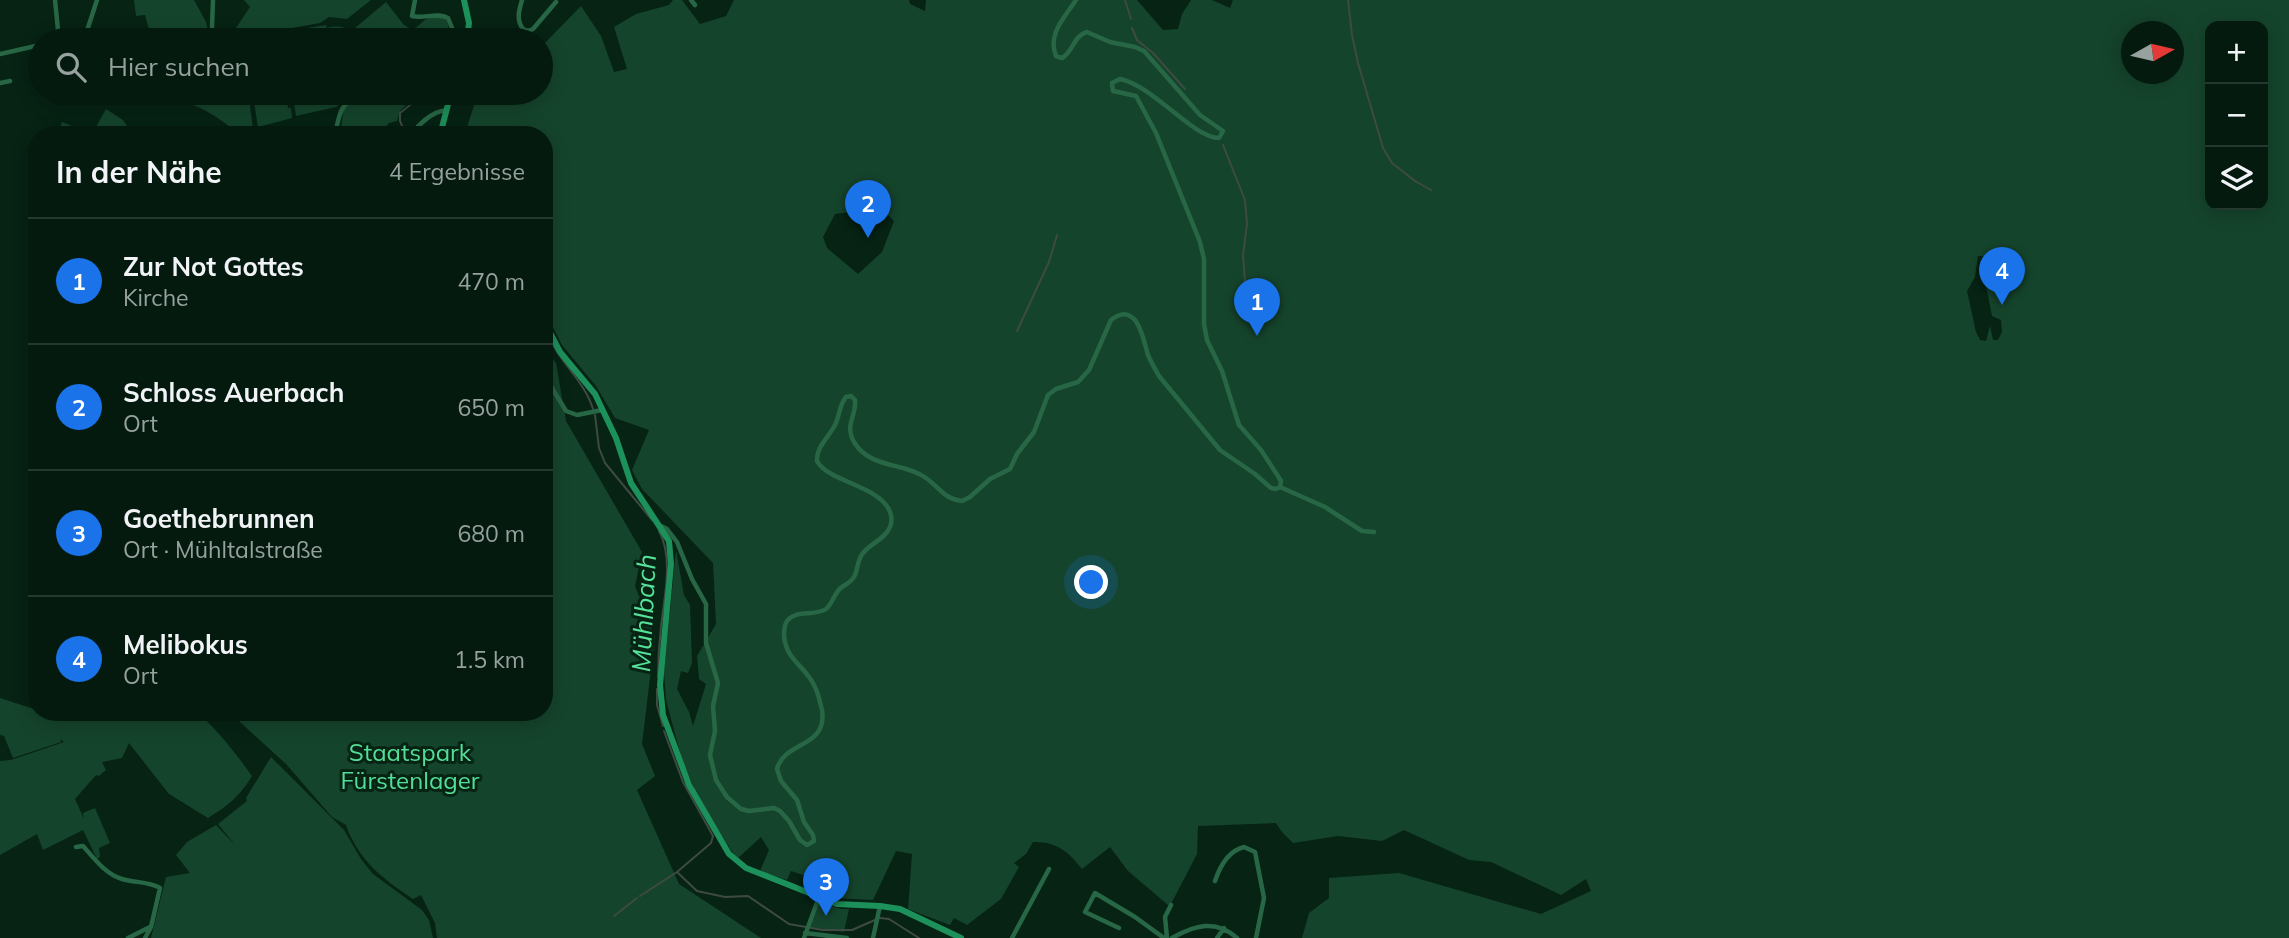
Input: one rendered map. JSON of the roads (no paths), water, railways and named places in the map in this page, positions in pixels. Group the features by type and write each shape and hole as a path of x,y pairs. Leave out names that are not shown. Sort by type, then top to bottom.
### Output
{"main road":[{"path":"464,0 468,28"},
{"path":"442,126 447,105"},
{"path":"553,338 560,352 583,377 621,450 631,483 669,541 671,558 661,674 662,706 682,770 729,854 746,868 819,897 842,905 900,909 961,938"}],"street":[{"path":"55,0 58,28"},
{"path":"88,28 97,0"},
{"path":"212,27 213,0"},
{"path":"415,0 412,16 426,18 443,15 448,18 452,28"},
{"path":"522,0 519,23 522,28"},
{"path":"691,0 695,5"},
{"path":"1076,0 1053,36 1056,56 1066,56 1076,39 1087,32 1140,49 1152,57 1195,110 1221,129 1221,137 1216,139 1140,86 1121,79 1115,80 1111,85 1115,92 1136,96 1156,133 1200,242 1204,269 1206,340 1222,371 1235,417 1276,473 1281,481 1280,487"},
{"path":"534,28 556,2"},
{"path":"0,54 28,48"},
{"path":"0,83 10,81"},
{"path":"337,126 344,105"},
{"path":"418,126 438,111 446,110"},
{"path":"661,526 667,529 677,542 707,610 706,643 718,683 713,706 715,731 710,755 716,780 727,797 744,811 777,809 785,815 801,842 810,845 814,841 813,835 804,822 797,800 781,781 777,769 784,756 815,737 820,729 822,715 814,684 789,655 784,637 785,624 794,615 815,614 830,606 839,590 854,576 861,555 884,536 891,523 890,511 882,501 824,470 818,464 818,451 837,421 842,401 848,396 855,400 849,428 854,442 861,450 882,463 921,474 951,499 962,501 990,479 1007,472 1034,432 1048,395 1056,389 1082,380 1111,320 1126,314 1138,324 1151,363 1159,376 1212,443 1227,457 1255,474 1271,488 1280,487 1325,507 1362,531 1374,532"},
{"path":"553,390 566,411 573,415 601,411"},
{"path":"76,847 83,846 103,868 117,878 160,888 151,927 145,938"},
{"path":"1215,881 1223,861 1235,850 1244,846 1252,850 1256,856 1264,898 1256,938"},
{"path":"1012,938 1049,869"},
{"path":"1119,929 1085,912 1095,893 1168,938"},
{"path":"819,897 806,931 847,938"},
{"path":"1168,938 1164,917 1171,905"},
{"path":"874,937 880,906"},
{"path":"1168,938 1202,925 1224,929 1237,938"},
{"path":"128,938 151,927"},
{"path":"1217,938 1224,929"}],"waterway":[{"path":"1125,0 1131,19"},
{"path":"1348,0 1358,63 1383,148 1392,163 1431,190"},
{"path":"1132,28 1137,40 1153,53 1185,89"},
{"name":"Mühlbach","path":"402,126 400,113 410,105"},
{"path":"1223,145 1245,200 1247,224 1243,255 1246,295"},
{"path":"1017,331 1049,262 1057,235"},
{"name":"Mühlbach","path":"553,344 584,390 593,409"},
{"name":"Mühlbach","path":"595,415 599,448 605,463 652,520"},
{"name":"Mühlbach","path":"658,677 667,566 664,542 659,531"},
{"name":"Mühlbach","path":"657,689 657,705 663,726"},
{"name":"Mühlbach","path":"664,731 683,782 713,836 711,843 677,872 697,891 725,897 748,896 789,924 823,930 852,930 875,920"},
{"name":"Mühlbach","path":"640,896 677,872"},
{"name":"Mühlbach","path":"614,916 637,898"},
{"name":"Mühlbach","path":"880,918 889,919 919,938"}],"place":[{"name":"Schloss Auerbach","path":"868,238"},
{"name":"Melibokus","path":"2002,305"},
{"name":"Zur Not Gottes","path":"1257,336"},
{"name":"Goethebrunnen","path":"826,916"}],"park label":[{"name":"Staatspark Fürstenlager","path":"410,767"}]}
